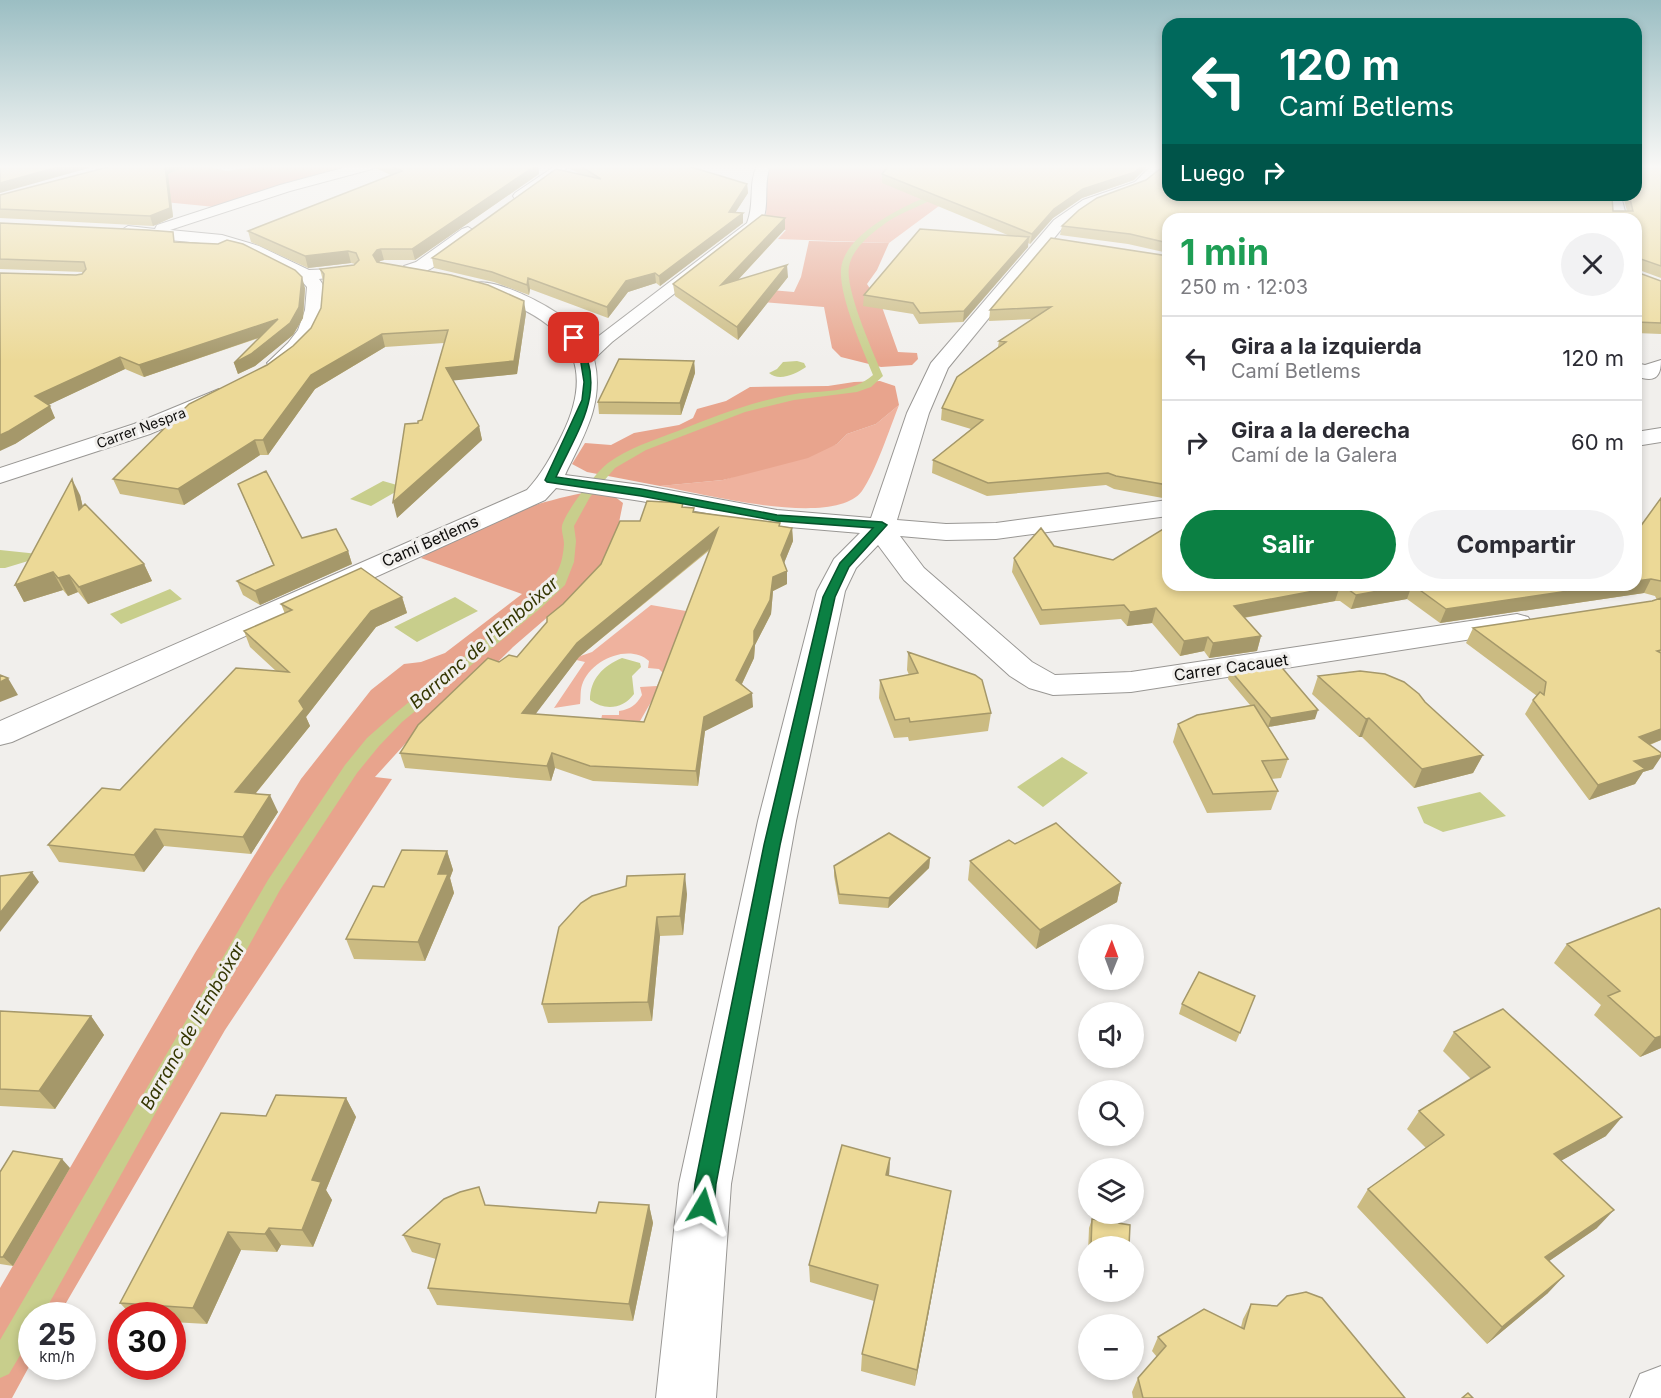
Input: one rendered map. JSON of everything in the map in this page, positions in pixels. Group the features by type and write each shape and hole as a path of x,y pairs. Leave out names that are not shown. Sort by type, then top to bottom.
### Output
{"street":[{"path":"124,231 151,232 236,243 306,275 316,286 314,319 296,347 263,372"},
{"path":"470,231 422,266 402,269 508,295 542,312 574,338 585,357 588,382 586,400 550,480 641,492 777,518 946,532 996,531 1162,509"},
{"path":"585,357 605,338 746,231"},
{"path":"686,1398 705,1184 795,741 831,591 844,565 882,525 918,413 938,367 1002,289 1057,242 1058,231"},
{"path":"306,275 351,270"},
{"name":"Carrer Nespra","path":"0,476 174,417 235,388"},
{"path":"1642,437 1661,435"},
{"name":"Camí Betlems","path":"0,734 536,495 550,480"},
{"name":"Carrer Cacauet","path":"882,525 888,540 914,574 1022,669 1040,681 1053,685 1092,685 1186,674 1539,620"}],"shaded area":[{"path":"785,231 905,231 889,243 778,239"},
{"path":"809,241 889,243 877,270 867,284 882,307 898,352 917,353 918,359 912,365 881,367 841,357 832,348 824,307 713,298 724,286 794,292 801,277"},
{"path":"783,362 804,363 806,367 782,377 769,373"},
{"path":"880,381 895,386 899,405 876,424 847,434 837,444 808,458 723,480 660,486 587,472 572,464 585,443 611,445 634,433 679,425 693,418 697,409 726,401 750,387 828,386"},
{"path":"899,405 867,483 862,491 847,502 824,507 797,508 735,501 660,486 723,480 837,444 847,434 876,424"},
{"path":"383,481 404,487 371,506 350,499"},
{"path":"583,493 614,496 623,503 616,537 602,570 513,647 447,712 434,712 375,777 392,779 225,1030 67,1302 18,1302 18,1380 22,1380 12,1398 0,1398 0,1288 195,953 301,779 371,690 404,664 421,662 445,653 522,594 421,558 477,526 563,497"},
{"path":"0,550 48,555 0,568"},
{"path":"170,589 182,599 121,624 110,614"},
{"path":"455,597 478,611 417,642 394,627"},
{"path":"651,605 686,611 674,655 662,683 639,723 600,726 602,715 619,715 619,711 633,706 642,695 640,687 657,686 663,673 659,669 648,668 649,661 641,656 631,654 611,657 593,668 582,685 580,704 554,708 585,662 572,659 592,652"},
{"path":"622,658 640,663 641,667 632,676 634,694 625,703 614,707 596,704 590,700 595,680 604,669"},
{"path":"1062,757 1088,773 1043,807 1017,787"},
{"path":"1480,792 1506,816 1443,832 1424,823 1417,807"}],"building":[{"path":"0,231 163,231 173,232 174,242 218,244 227,240 243,244 295,270 302,277 299,307 290,323 251,354 234,363 278,319 139,365 120,357 35,396 50,406 0,435 0,273 76,275 82,274 86,269 84,262 0,259"},
{"path":"249,231 438,231 412,249 381,249 373,255 377,262 451,275 488,285 524,301 514,361 446,368 479,426 393,502 405,424 418,423 422,420 448,330 382,334 311,375 263,440 255,440 178,489 113,479 189,404 267,365 293,346 311,328 321,308 324,274 320,269 354,265 359,260 356,253 348,251 305,256"},
{"path":"469,231 719,231 659,276 655,273 626,281 607,307 528,278 527,285 492,272 432,258"},
{"path":"741,231 772,231 721,285 787,265 737,327 673,284"},
{"path":"918,231 1029,237 964,311 920,313 913,303 864,295"},
{"path":"1107,231 1162,231 1162,242"},
{"path":"1642,231 1661,231 1661,266 1642,259"},
{"path":"1051,238 1162,255 1162,484 1108,473 988,483 933,460 983,420 942,408 957,377 1006,342 999,341 1051,307 990,310"},
{"path":"1642,274 1661,281 1661,323 1642,322"},
{"path":"619,359 694,361 680,403 598,402"},
{"path":"266,471 302,538 336,529 348,551 255,591 237,581 274,565 238,484"},
{"path":"72,479 79,510 85,504 144,564 79,587 69,575 58,578 53,572 15,585"},
{"path":"1661,498 1661,581 1642,580 1642,524"},
{"path":"647,501 683,503 682,507 694,508 693,512 780,523 779,526 792,528 781,555 787,571 773,577 770,600 754,631 754,644 736,680 752,693 704,717 696,771 590,766 552,753 547,766 400,753 418,725 488,658 499,662 509,655 517,657 547,622 547,617 563,604 601,564 620,521 640,521","holes":["718,528 644,722 522,713 577,643"]},
{"path":"1041,528 1054,546 1113,560 1162,530 1162,591 1314,591 1234,606 1261,636 1213,643 1208,637 1184,641 1156,608 1130,612 1124,605 1042,610 1014,558"},
{"path":"361,568 402,597 371,611 299,701 304,709 235,792 270,795 243,837 155,829 134,855 48,845 102,788 120,790 236,668 289,672 244,631 292,610 281,604"},
{"path":"1350,591 1378,591 1356,595"},
{"path":"1421,591 1568,591 1446,609"},
{"path":"1661,598 1661,650 1657,651 1661,653 1661,729 1639,737 1661,755 1634,761 1645,769 1598,785 1533,700 1540,692 1544,695 1546,682 1473,628"},
{"path":"908,652 975,675 982,680 991,713 910,722 909,718 895,720 880,680 918,673"},
{"path":"1278,663 1318,710 1271,718 1230,670"},
{"path":"1360,671 1385,674 1404,682 1483,755 1422,769 1369,718 1366,719 1318,676"},
{"path":"0,675 8,678 0,682"},
{"path":"1254,705 1288,759 1262,761 1278,791 1213,794 1178,724 1197,715"},
{"path":"1056,823 1121,883 1040,930 970,861 1009,840 1015,844"},
{"path":"889,833 930,858 889,898 839,894 834,866"},
{"path":"402,850 447,851 438,874 448,874 418,942 346,939 373,886 384,887"},
{"path":"32,872 0,913 0,876"},
{"path":"685,874 680,916 657,917 648,1002 542,1004 559,927 581,903 592,896 626,886 627,876"},
{"path":"1659,908 1661,910 1661,1036 1655,1038 1608,996 1620,991 1567,944"},
{"path":"1199,972 1255,996 1240,1033 1182,1004"},
{"path":"1503,1009 1622,1117 1554,1154 1614,1210 1545,1257 1564,1276 1502,1327 1368,1189 1444,1135 1419,1111 1490,1067 1454,1032"},
{"path":"0,1011 91,1016 39,1091 0,1089"},
{"path":"276,1095 346,1098 312,1180 321,1182 302,1230 269,1228 265,1234 228,1232 193,1308 186,1308 186,1302 121,1302 221,1113 266,1116"},
{"path":"842,1145 890,1158 886,1175 951,1191 917,1370 862,1354 878,1285 809,1265"},
{"path":"13,1151 62,1159 3,1257 0,1257 0,1172"},
{"path":"479,1187 485,1205 596,1213 599,1202 649,1205 629,1304 428,1288 440,1244 403,1235 444,1199"},
{"path":"1092,1224 1130,1225 1129,1236 1091,1236"},
{"path":"1306,1292 1322,1298 1405,1398 1143,1398 1138,1380 1144,1380 1144,1371 1166,1346 1158,1337 1204,1309 1244,1329 1251,1304 1277,1306 1287,1296"},
{"path":"1468,1393 1473,1398 1462,1398"}],"waterway":[{"name":"Barranc de l'Emboixar","path":"0,1365 274,885 351,769 373,742 397,719 537,604 560,582 568,562 570,541 568,526 585,496 611,466 642,448 741,410 794,397 854,390 868,385 878,376 863,338 845,277 845,267 850,255 871,231"}],"route":[{"path":"574,338 585,357 588,382 586,400 550,480 641,492 777,518 882,525 844,565 829,597 772,845 705,1184 703,1206"}]}
